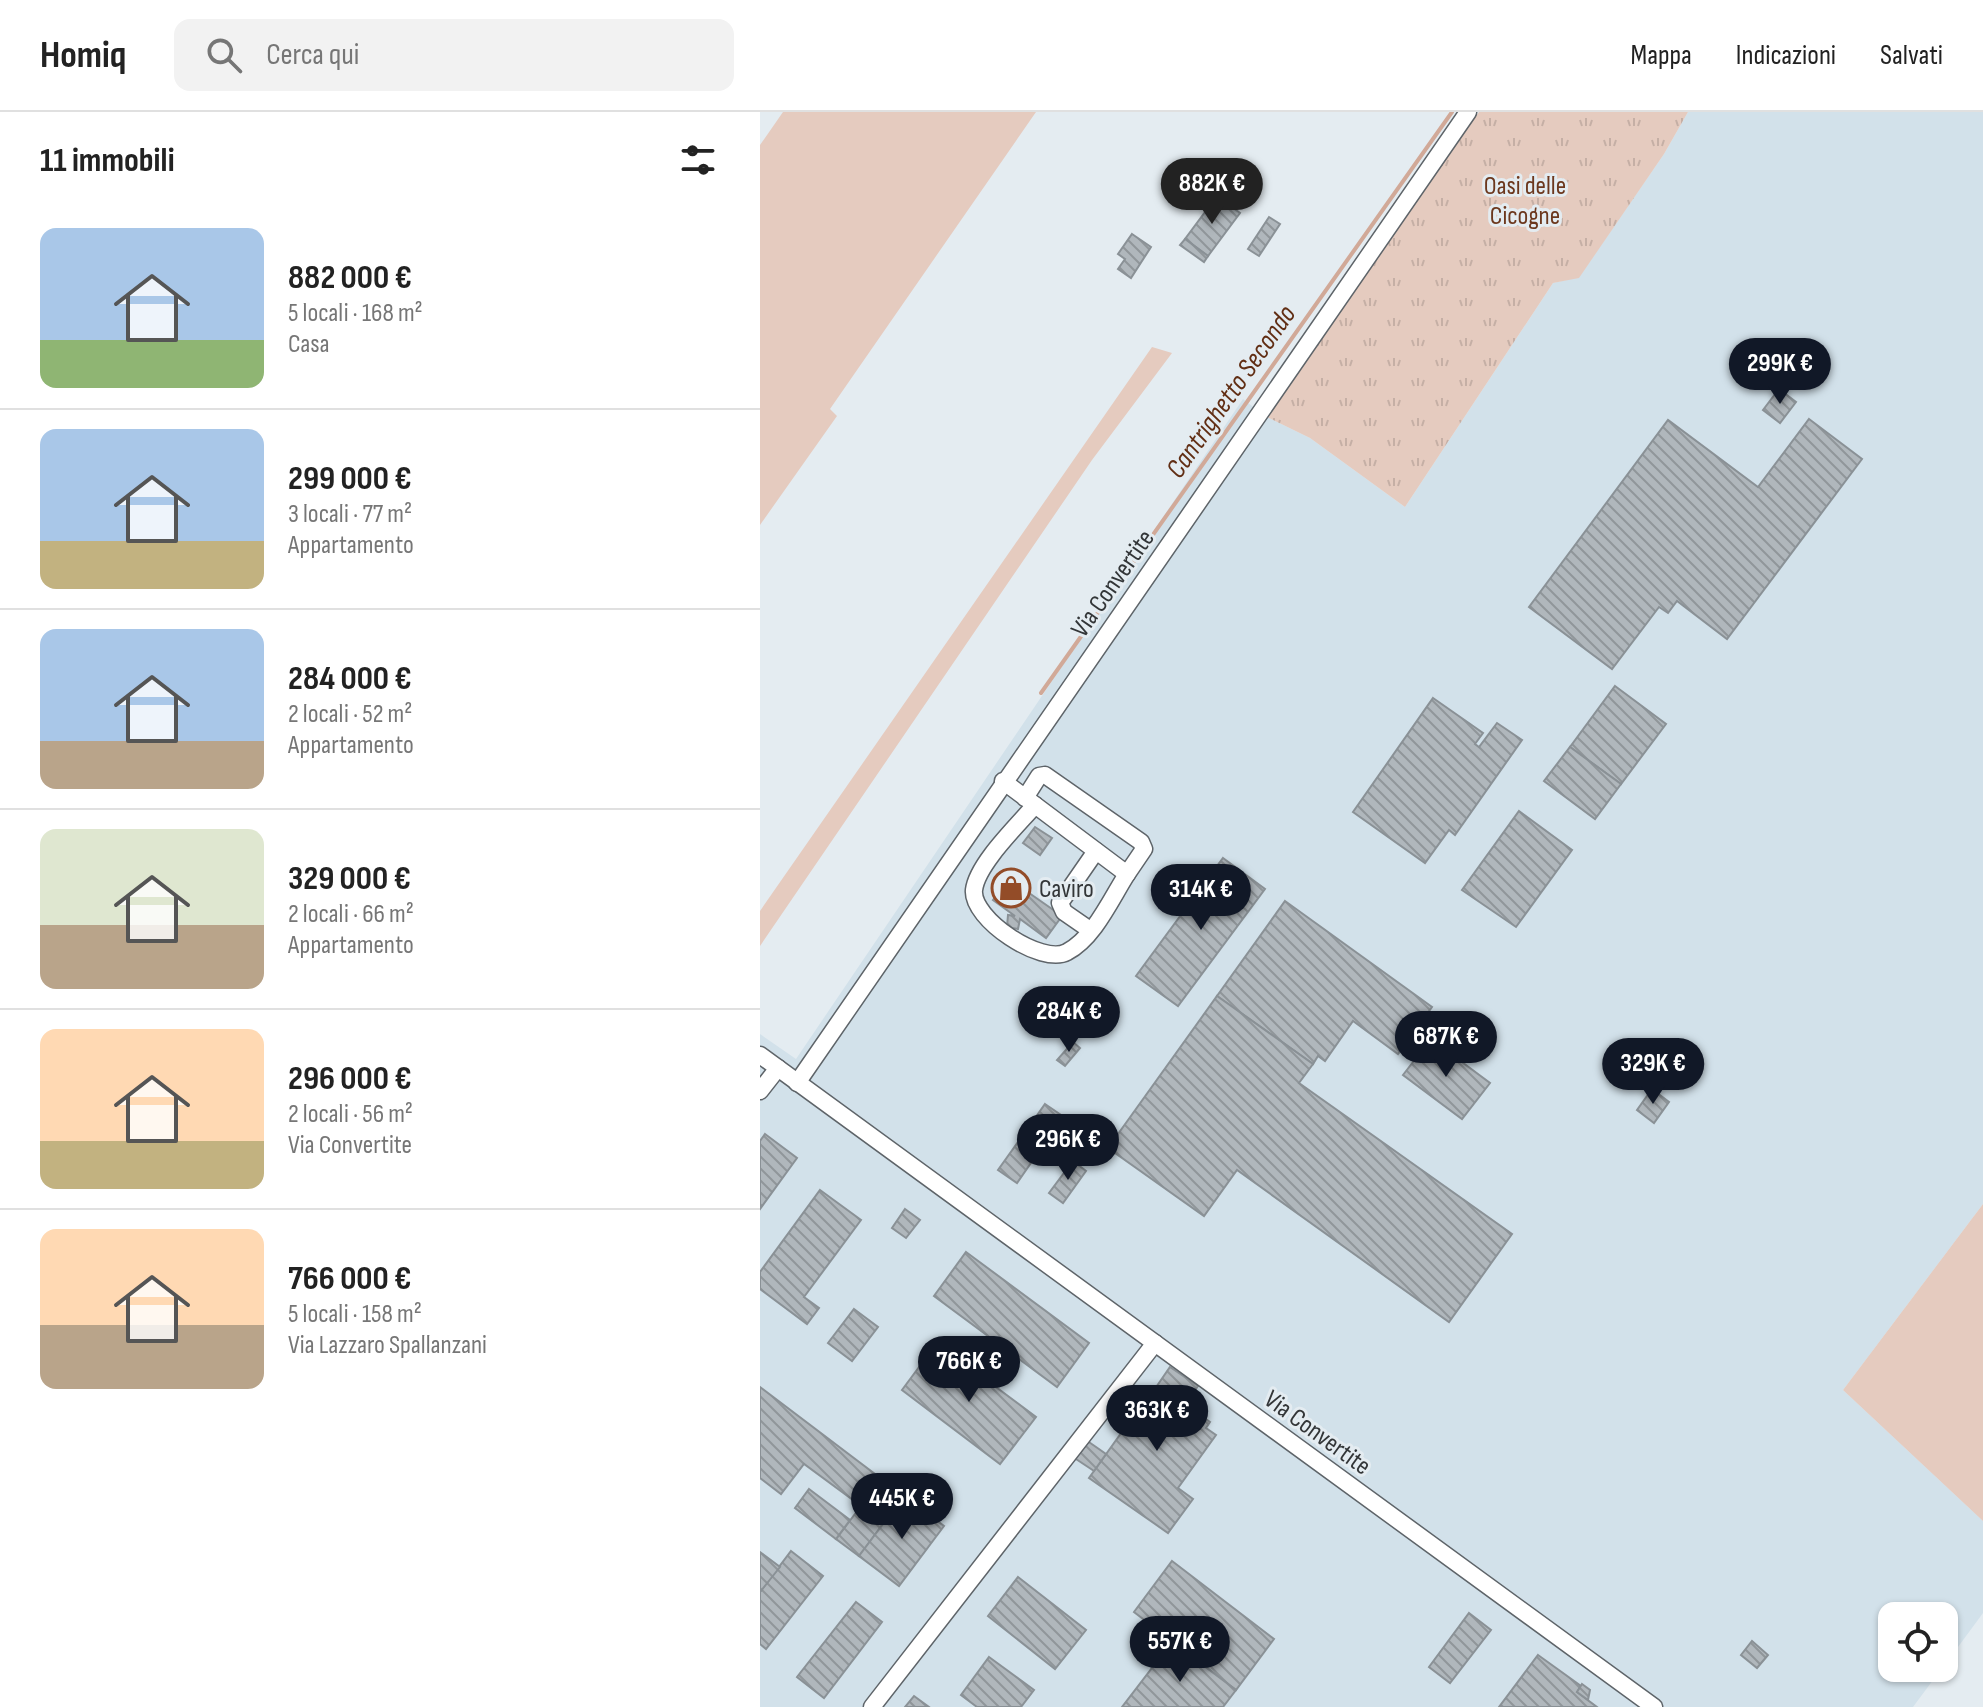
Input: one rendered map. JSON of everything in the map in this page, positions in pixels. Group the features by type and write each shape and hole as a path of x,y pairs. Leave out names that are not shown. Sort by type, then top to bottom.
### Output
{"street":[{"name":"Via Convertite","path":"797,1083 1468,112"},
{"path":"1045,775 1141,842 1144,849 1127,874 1090,930 1065,954 1048,954 1008,937 977,907 974,891 980,871 1030,801 1039,776 1045,775"},
{"path":"1003,781 1127,874"},
{"path":"1090,930 1064,912 1060,903 1096,851"},
{"name":"Via Convertite","path":"760,1055 1654,1707"},
{"path":"760,1091 778,1068"},
{"path":"872,1707 1155,1343"}],"shaded area":[{"path":"1688,112 1983,112 1983,1204 1843,1390 1983,1521 1983,1613 1958,1647 1958,1602 1878,1602 1878,1682 1932,1682 1913,1707 760,1707 760,1034 796,1059 1243,399 1265,416 1310,438 1405,507 1553,283 1579,277 1664,154"}],"green space":[{"path":"783,112 1036,112 830,409 837,416 760,525 760,145"},
{"name":"Oasi delle Cicogne","path":"1479,112 1688,112 1664,154 1579,278 1553,283 1405,507 1310,438 1265,416"},
{"path":"1152,347 1172,353 1092,460 760,946 760,911"},
{"path":"1983,1204 1983,1521 1843,1390"}],"building":[{"path":"1217,196 1240,213 1208,256 1185,239"},
{"path":"1269,217 1280,224 1259,256 1248,249"},
{"path":"1132,234 1151,247 1131,278 1118,269 1125,259 1118,254"},
{"path":"1185,239 1208,256 1204,262 1180,245"},
{"path":"1779,389 1796,402 1780,423 1763,410"},
{"path":"1809,419 1862,459 1727,639 1677,601 1668,613 1659,607 1612,669 1529,607 1668,420 1758,487"},
{"path":"1615,686 1666,724 1621,784 1570,747"},
{"path":"1433,698 1483,733 1475,744 1479,747 1497,723 1522,740 1455,835 1449,830 1425,863 1353,812"},
{"path":"1570,747 1621,784 1595,819 1544,781"},
{"path":"1519,811 1572,850 1516,927 1462,890"},
{"path":"1035,827 1052,838 1040,855 1023,843"},
{"path":"1223,858 1265,889 1178,1006 1136,976"},
{"path":"1009,879 1062,916 1046,938 1020,919 1018,929 1007,927 1008,915 1015,916 993,900"},
{"path":"1285,901 1432,1007 1398,1054 1353,1021 1325,1061 1318,1056 1313,1064 1217,996"},
{"path":"1217,996 1313,1064 1299,1083 1512,1234 1449,1322 1237,1170 1204,1216 1108,1148"},
{"path":"1431,1039 1490,1083 1462,1119 1403,1075"},
{"path":"1073,1042 1080,1048 1065,1066 1057,1060"},
{"path":"1652,1089 1669,1102 1654,1123 1637,1110"},
{"path":"1045,1104 1064,1117 1051,1134 1033,1121"},
{"path":"1033,1121 1051,1134 1017,1183 998,1170"},
{"path":"765,1134 797,1158 760,1209 760,1141"},
{"path":"1073,1161 1086,1171 1063,1203 1049,1193"},
{"path":"820,1190 861,1220 804,1297 819,1308 807,1324 760,1289 760,1272"},
{"path":"905,1209 920,1220 906,1238 892,1228"},
{"path":"966,1252 1089,1343 1057,1387 934,1296"},
{"path":"854,1309 878,1327 852,1361 828,1343"},
{"path":"937,1343 1036,1417 1000,1464 902,1390"},
{"path":"1170,1367 1198,1386 1185,1404 1210,1422 1206,1428 1216,1435 1178,1488 1193,1499 1168,1533 1089,1478 1124,1429 1116,1424 1122,1415 1132,1422 1145,1403 1137,1398 1142,1391 1150,1396"},
{"path":"760,1387 904,1496 859,1556 836,1539 861,1506 804,1464 781,1494 760,1478"},
{"path":"1086,1440 1106,1454 1094,1471 1073,1457"},
{"path":"809,1489 850,1520 836,1539 795,1508"},
{"path":"904,1496 944,1526 899,1586 859,1556"},
{"path":"791,1551 823,1576 766,1649 760,1644 760,1592"},
{"path":"760,1552 780,1567 760,1592"},
{"path":"1172,1561 1274,1639 1236,1690 1134,1612"},
{"path":"1018,1577 1086,1630 1055,1669 988,1616"},
{"path":"856,1602 882,1622 824,1698 797,1677"},
{"path":"1469,1613 1491,1630 1450,1683 1429,1667"},
{"path":"1752,1641 1768,1655 1757,1668 1741,1655"},
{"path":"1172,1642 1236,1690 1223,1707 1122,1707"},
{"path":"1538,1655 1581,1686 1577,1692 1597,1707 1499,1707"},
{"path":"989,1657 1034,1690 1021,1707 977,1707 961,1695"},
{"path":"1582,1684 1590,1690 1588,1700 1577,1692"},
{"path":"914,1696 929,1707 905,1707"}],"waterway":[{"name":"Cantrighetto Secondo","path":"1041,693 1452,112"}],"place":[{"name":"Caviro","path":"1011,888"}]}
